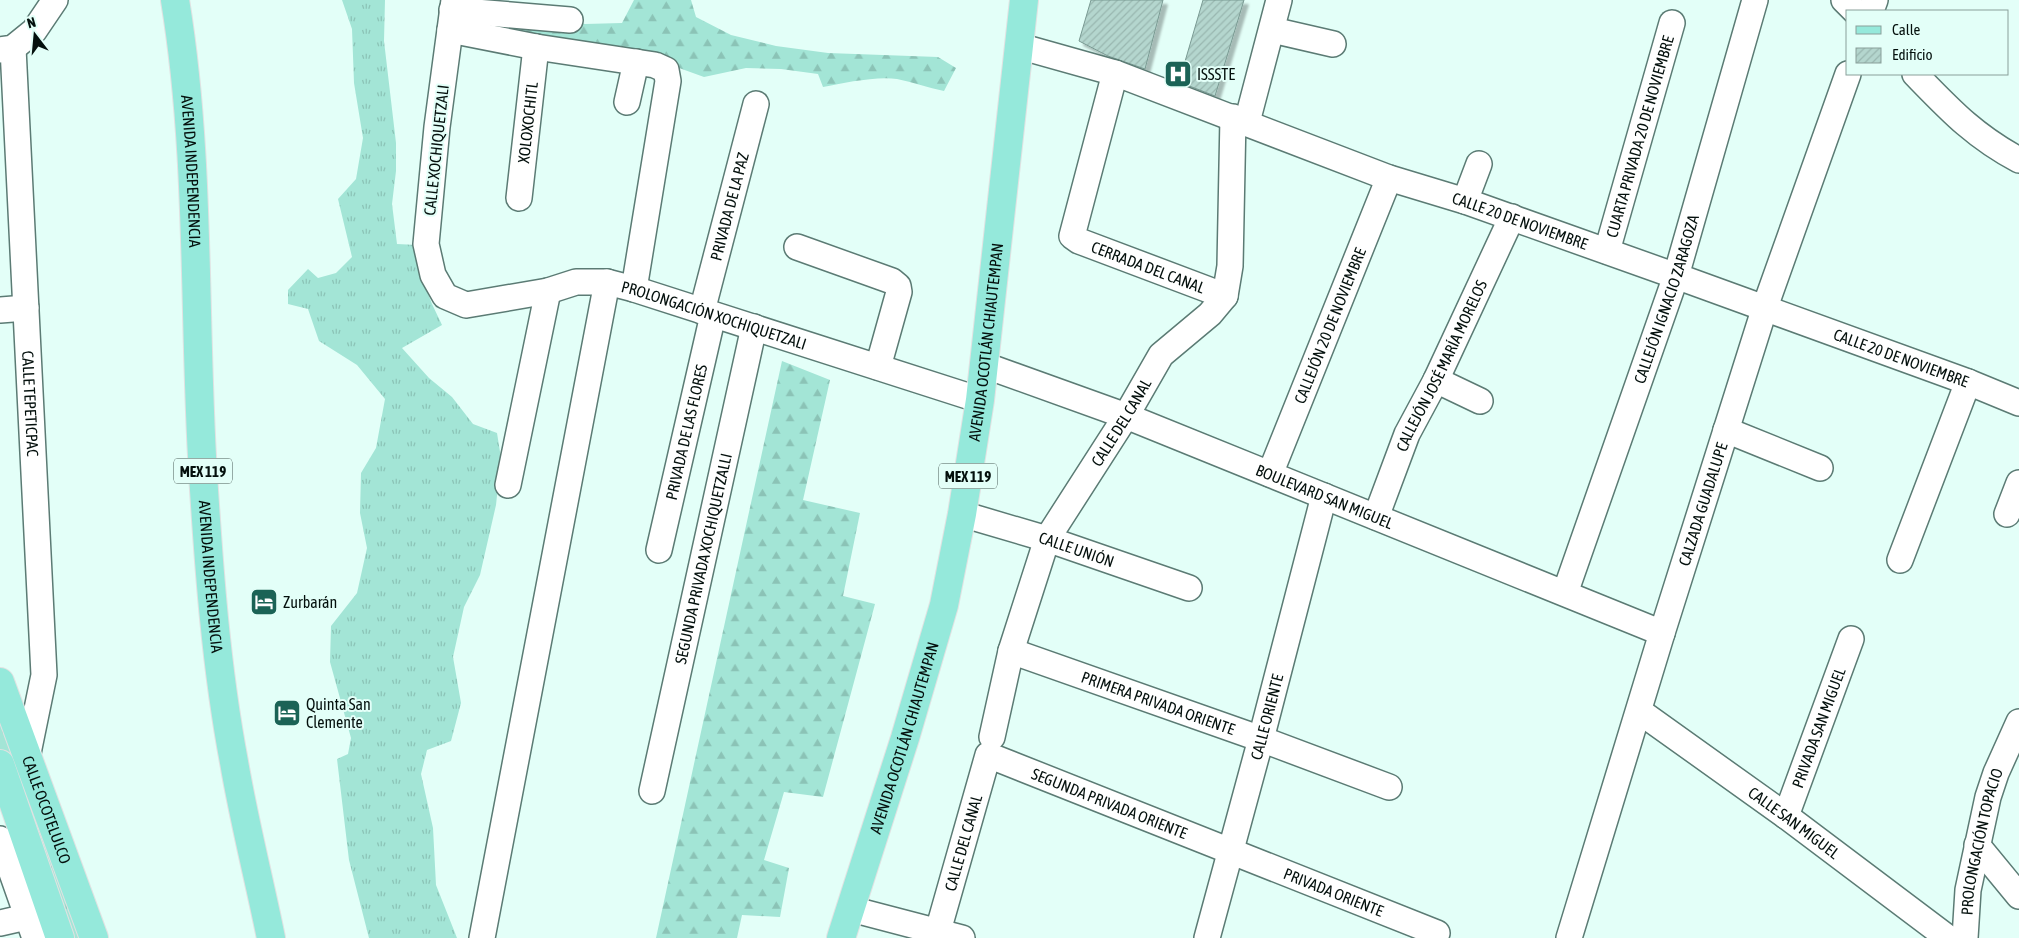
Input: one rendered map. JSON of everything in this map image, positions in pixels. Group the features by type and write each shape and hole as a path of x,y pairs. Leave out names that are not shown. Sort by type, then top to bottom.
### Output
{"main road":[{"name":"AVENIDA INDEPENDENCIA","path":"175,0 182,47 194,179 203,472 213,610 223,698 234,763 271,938"},
{"name":"AVENIDA INDEPENDENCIA","path":"192,0 199,43 208,179 227,606 234,676 286,938"},
{"name":"AVENIDA OCOTLÁN CHIAUTEMPAN","path":"841,938 905,738 944,605 962,514 980,400 1024,0"},
{"name":"CALLE OCOTELULCO","path":"0,682 94,938"},
{"path":"0,764 38,922 60,938"}],"street":[{"path":"6,49 34,31 55,0"},
{"path":"1225,296 1230,266 1240,120 1272,30 1279,0"},
{"name":"CALLEJÓN IGNACIO ZARAGOZA","path":"1565,593 1676,276 1755,0"},
{"path":"1844,0 1854,10"},
{"path":"452,13 570,20"},
{"path":"452,13 536,47 655,65 666,70 668,81 634,289"},
{"name":"CALLE XOCHIQUETZALI","path":"445,296 433,275 426,244 437,127 452,13"},
{"name":"CUARTA PRIVADA 20 DE NOVIEMBRE","path":"1607,251 1672,23"},
{"path":"1272,30 1333,44"},
{"name":"CALLE 20 DE NOVIEMBRE","path":"1019,46 1115,73 1389,178 1512,217 1765,307 1968,382 2019,403"},
{"name":"XOLOXOCHITL","path":"519,198 536,47"},
{"name":"CALLE TEPETICPAC","path":"6,49 26,308 44,675 27,758"},
{"path":"627,102 636,62"},
{"name":"CERRADA DEL CANAL","path":"1115,73 1072,236 1079,241 1225,296"},
{"name":"CALZADA GUADALUPE","path":"1569,938 1662,633 1765,307 1848,75"},
{"path":"1916,75 1962,123 1994,147 2019,160"},
{"name":"PRIVADA DE LA PAZ","path":"707,313 756,104"},
{"path":"1465,201 1479,164"},
{"name":"CALLEJÓN 20 DE NOVIEMBRE","path":"1270,474 1389,178"},
{"name":"CALLEJÓN JOSÉ MARÍA MORELOS","path":"1376,517 1407,434 1436,380 1512,217"},
{"path":"797,247 892,281 898,286 899,292 878,367"},
{"name":"PROLONGACIÓN XOCHIQUETZALI","path":"445,296 466,305 548,291 576,282 607,282 980,400"},
{"path":"482,938 607,282"},
{"path":"508,485 548,291"},
{"name":"CALLE DEL CANAL","path":"936,935 990,746 1011,651 1046,539 1126,416 1161,355 1210,314 1225,296"},
{"path":"0,310 26,308"},
{"name":"PRIVADA DE LAS FLORES","path":"659,550 707,313"},
{"name":"SEGUNDA PRIVADA XOCHIQUETZALLI","path":"652,791 754,327"},
{"name":"BOULEVARD SAN MIGUEL","path":"984,365 1126,416 1662,633"},
{"path":"1436,380 1480,401"},
{"path":"1900,560 1968,382"},
{"path":"1726,430 1820,468"},
{"path":"2007,514 2019,483"},
{"name":"CALLE ORIENTE","path":"1207,938 1324,496"},
{"name":"CALLE UNIÓN","path":"962,514 1046,539 1189,588"},
{"name":"PRIVADA SAN MIGUEL","path":"1786,816 1851,639"},
{"name":"PRIMERA PRIVADA ORIENTE","path":"1011,651 1261,739 1389,787"},
{"name":"CALLE SAN MIGUEL","path":"1639,712 1786,816 1948,938"},
{"name":"PROLONGACIÓN TOPACIO","path":"1965,938 1968,890 1991,787 2019,722"},
{"name":"SEGUNDA PRIVADA ORIENTE","path":"990,746 1230,852"},
{"path":"0,839 38,922 0,923"},
{"path":"1977,845 2019,896"},
{"name":"PRIVADA ORIENTE","path":"1230,852 1437,933"},
{"path":"851,908 936,935 962,938"}],"green space":[{"path":"342,0 385,0 384,41 396,143 396,171 392,204 397,244 417,245 419,270 442,325 402,348 429,378 452,397 473,424 497,433 501,458 496,505 480,575 464,607 453,657 461,703 451,741 427,750 421,774 433,828 436,885 457,938 369,938 349,860 337,759 348,754 351,738 330,662 331,626 357,593 367,548 360,513 361,473 376,448 385,399 357,365 319,341 308,309 288,304 288,290 308,269 318,278 336,273 352,257 338,199 356,179 363,138 354,83 352,29"},
{"path":"634,0 691,0 696,17 731,35 776,46 828,53 938,57 956,68 944,91 889,78 860,80 823,87 818,74 781,69 746,68 704,77 657,60 485,29 518,9 585,24 622,23"},
{"path":"782,361 830,380 803,500 860,513 843,596 875,604 823,797 784,792 764,860 789,868 780,917 742,915 737,938 656,938"},
{"path":"0,715 83,938 65,938 0,754"}],"building":[{"path":"1091,0 1163,0 1145,69 1108,56 1079,41"},
{"path":"1203,0 1244,0 1215,96 1179,82"}],"place":[{"name":"ISSSTE","path":"1178,74"},
{"name":"Zurbarán","path":"264,602"},
{"name":"Quinta San Clemente","path":"287,713"}]}
